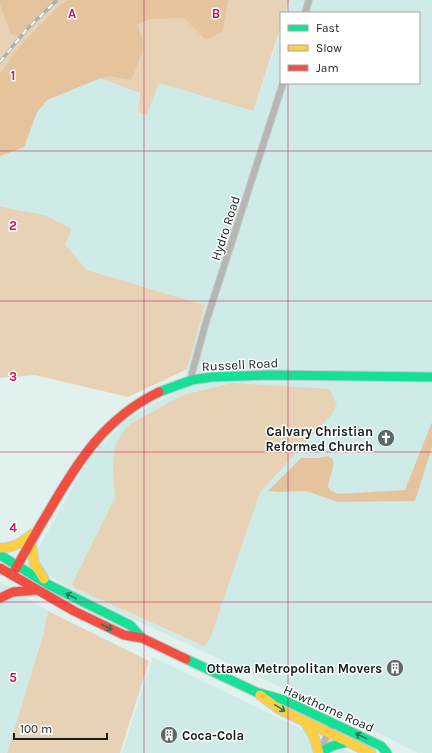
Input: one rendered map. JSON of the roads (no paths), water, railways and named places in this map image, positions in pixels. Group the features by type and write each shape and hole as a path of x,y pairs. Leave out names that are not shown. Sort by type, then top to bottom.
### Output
{"main road":[{"name":"Russell Road","path":"12,575 72,471 89,448 108,427 128,411 148,398 192,380 212,377 268,375 432,377"},
{"path":"0,548 16,546 38,529"},
{"path":"31,541 34,563 38,572 47,584"},
{"path":"0,555 18,565"},
{"name":"Hawthorne Road","path":"18,565 47,584 130,625 142,638"},
{"path":"0,568 12,575"},
{"name":"Hawthorne Road","path":"12,575 74,611 124,635 142,638 256,692 284,700 381,746 387,753"},
{"path":"0,598 7,593 16,590 38,591"},
{"name":"Hawthorne Road","path":"256,692 279,709 371,753"},
{"path":"305,722 314,737 319,753 332,746 348,742"}],"street":[{"path":"304,12 309,0"},
{"name":"Hydro Road","path":"192,380 192,373 206,322 283,84"},
{"path":"319,753 333,723"}],"railway":[{"path":"0,62 26,30 57,0"}],"place":[{"name":"Calvary Christian Reformed Church","path":"386,438"},
{"name":"Ottawa Metropolitan Movers","path":"395,668"},
{"name":"Coca-Cola","path":"169,735"}]}
